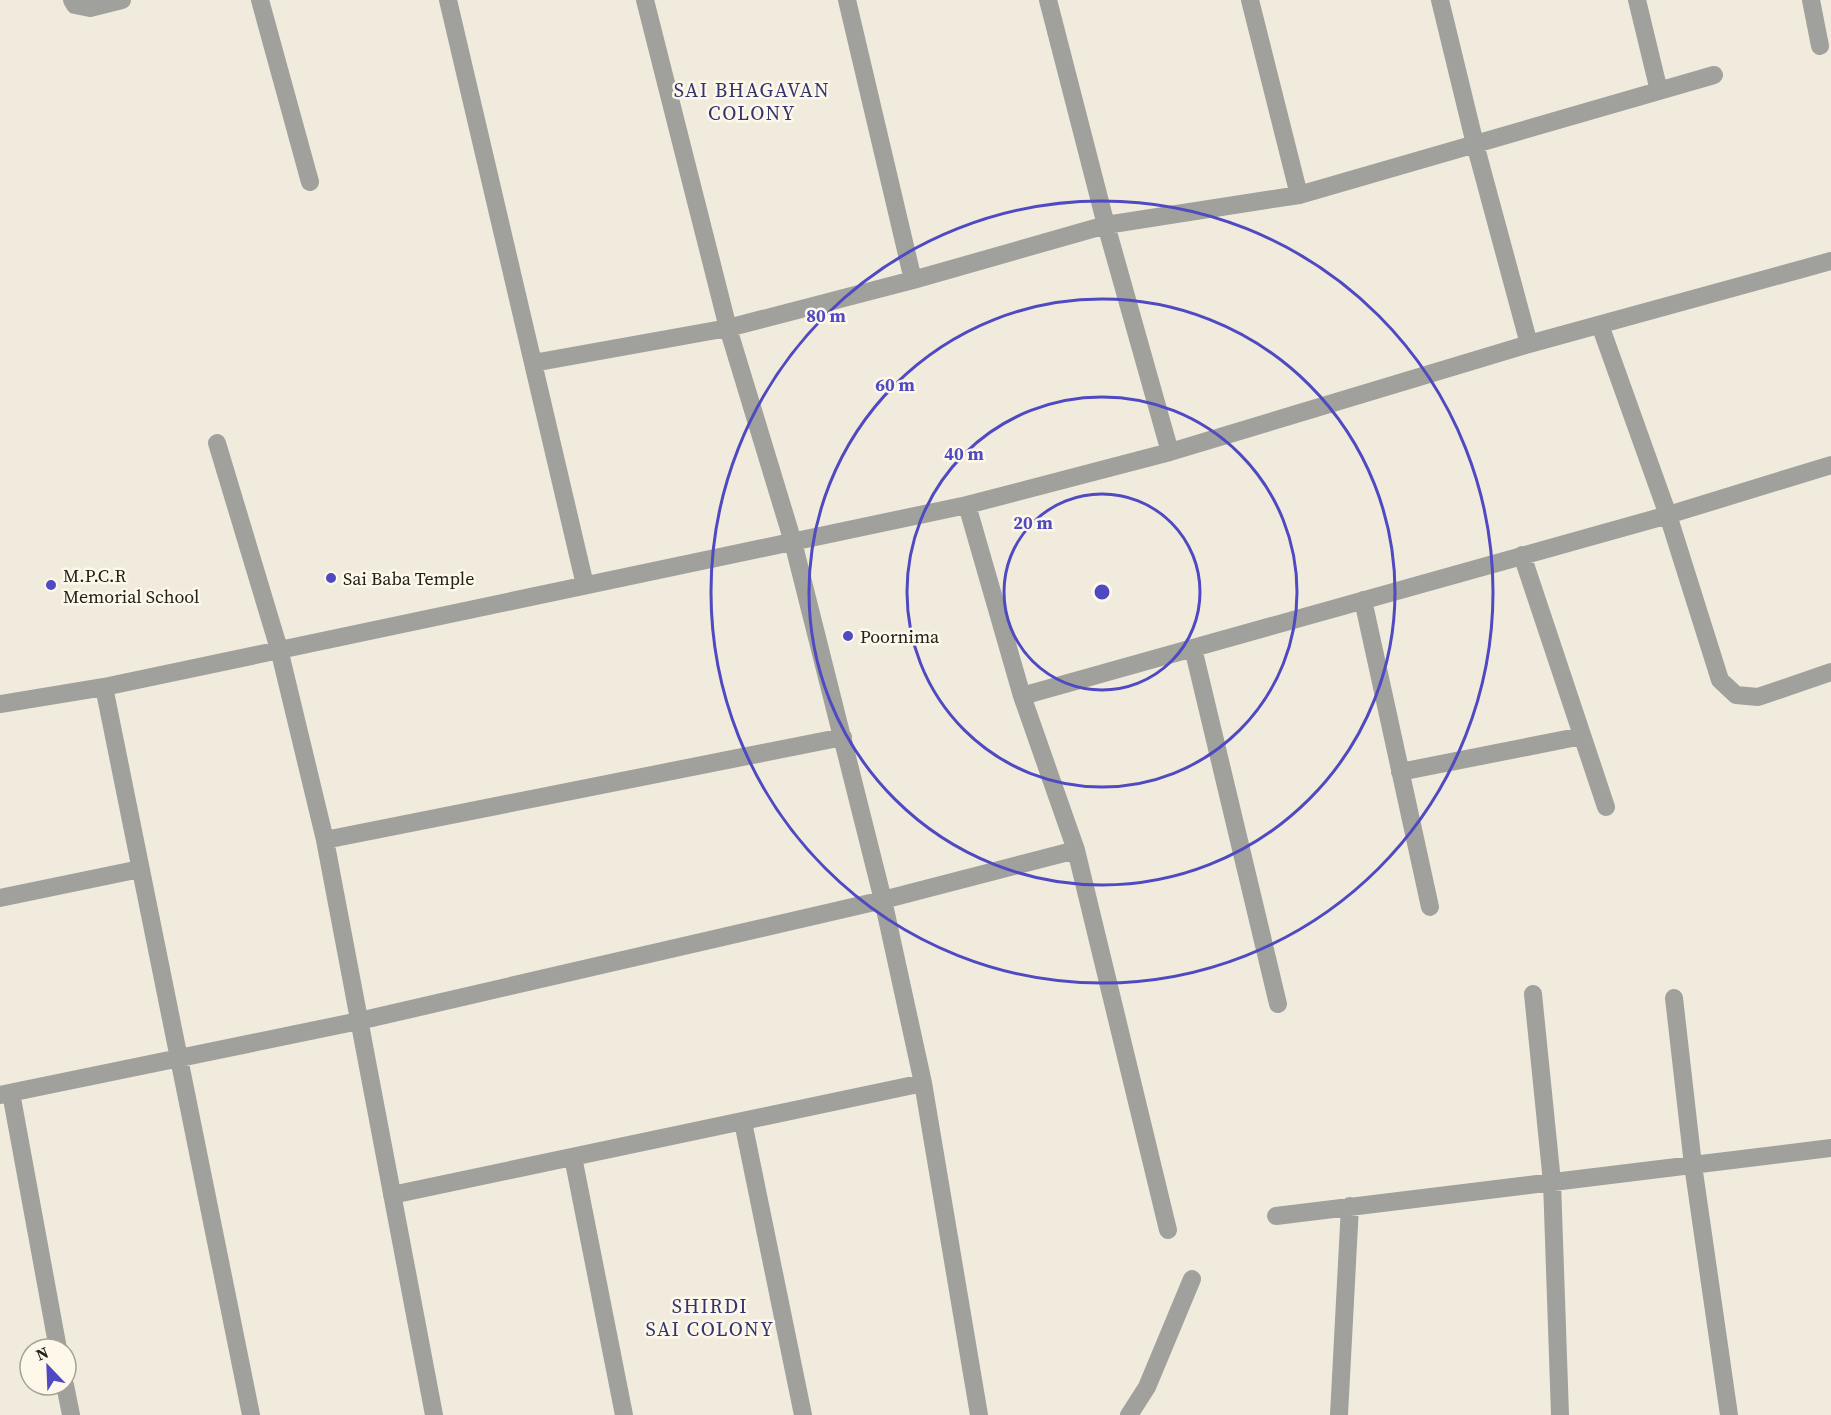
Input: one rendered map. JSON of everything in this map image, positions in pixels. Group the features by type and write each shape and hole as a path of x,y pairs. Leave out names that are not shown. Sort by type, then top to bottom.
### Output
{"street":[{"path":"72,0 75,5 90,8 122,0"},
{"path":"260,0 310,182"},
{"path":"448,0 585,585"},
{"path":"645,0 728,328 793,542 883,900 923,1083 979,1415"},
{"path":"847,0 913,280"},
{"path":"1048,0 1106,225 1170,452"},
{"path":"1250,0 1299,195"},
{"path":"1440,0 1475,144 1529,344"},
{"path":"1637,0 1659,91"},
{"path":"1810,0 1820,46"},
{"path":"533,363 728,328 913,280 1106,225 1299,195 1714,75"},
{"path":"0,704 104,687 966,505 1170,452 1529,344 1831,261"},
{"path":"1600,325 1668,515 1720,680 1736,695 1758,697 1831,672"},
{"path":"217,443 279,649 325,840 434,1415"},
{"path":"1022,696 1668,515 1831,465"},
{"path":"966,505 1022,696 1076,850 1168,1230"},
{"path":"1522,555 1606,807"},
{"path":"1363,600 1430,907"},
{"path":"1193,648 1278,1005"},
{"path":"104,687 251,1415"},
{"path":"1400,772 1582,736"},
{"path":"325,840 843,737"},
{"path":"56,1337 5,1094 359,1021 883,900 1076,850"},
{"path":"0,898 140,869"},
{"path":"1533,994 1552,1182 1560,1415"},
{"path":"1674,998 1693,1165 1729,1415"},
{"path":"392,1195 923,1083"},
{"path":"743,1122 803,1415"},
{"path":"1275,1216 1831,1148"},
{"path":"573,1157 624,1415"},
{"path":"1339,1415 1350,1206"},
{"path":"1129,1415 1147,1387 1192,1279"},
{"path":"67,1397 71,1415"}],"place":[{"name":"Sai Baba Temple","path":"331,578"},
{"name":"M.P.C.R Memorial School","path":"51,585"},
{"name":"Poornima","path":"848,636"}],"district":[{"name":"SAI BHAGAVAN COLONY","path":"752,102"},
{"name":"SHIRDI SAI COLONY","path":"710,1318"}]}
